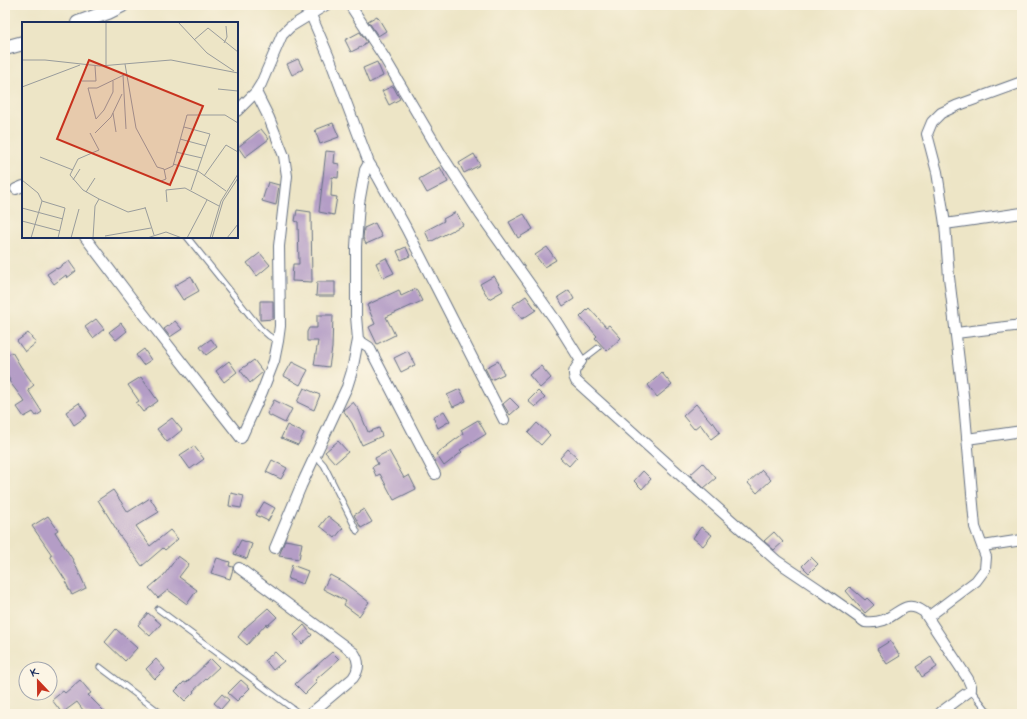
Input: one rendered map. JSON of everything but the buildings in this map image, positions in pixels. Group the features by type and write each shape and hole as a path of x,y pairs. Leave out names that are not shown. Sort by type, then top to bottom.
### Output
{"street":[{"path":"81,22 122,5"},
{"path":"238,110 256,92 261,84 282,35 290,27 326,5"},
{"path":"350,5 384,57 441,154 480,214 556,321 582,361 574,371 576,381 777,561 865,622 872,623 885,619 906,607 916,607 924,612 968,679 971,686 971,690 942,712"},
{"path":"311,15 368,163 378,177 406,228 504,420"},
{"path":"5,48 22,42"},
{"path":"928,617 980,577 985,569 986,557 975,527 945,224 937,172 927,134 932,122 940,113 1022,82"},
{"path":"86,238 241,438 267,380 274,361 278,341 280,319 278,290 279,246 287,176 284,156 269,118 256,92"},
{"path":"275,548 298,493 347,387 352,372 358,340 356,316 356,247 359,203 365,170 368,163"},
{"path":"945,224 1022,213"},
{"path":"956,333 1022,325"},
{"path":"358,340 369,347 435,474"},
{"path":"967,439 1022,431"},
{"path":"983,546 1022,540"},
{"path":"239,568 354,653 357,657 358,671 353,678 310,714"}],"lane":[{"path":"189,238 260,328 269,336 278,341"},
{"path":"582,361 598,348"},
{"path":"316,456 324,465 357,531"},
{"path":"158,609 300,714"},
{"path":"100,667 162,714"},
{"path":"971,690 990,714"}]}
